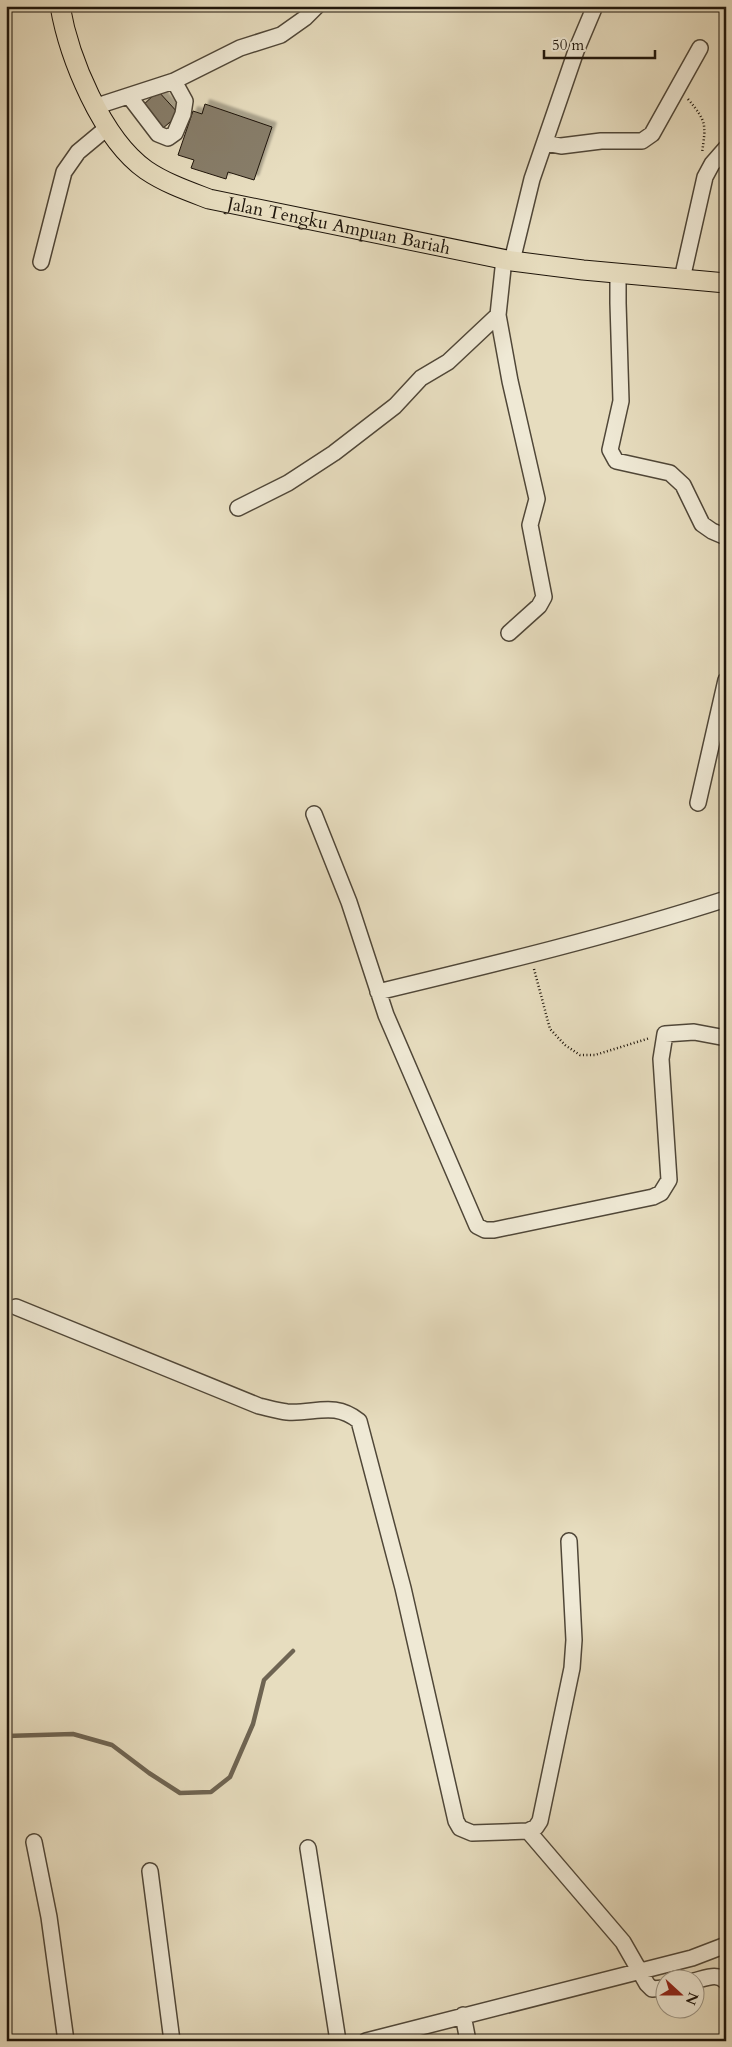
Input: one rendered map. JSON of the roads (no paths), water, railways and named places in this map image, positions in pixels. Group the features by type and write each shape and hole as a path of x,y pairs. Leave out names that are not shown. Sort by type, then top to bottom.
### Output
{"main road":[{"name":"Jalan Tengku Ampuan Bariah","path":"60,6 70,46 94,107 122,148 146,170 178,187 209,199 508,260 726,283"}],"street":[{"path":"94,107 174,81 240,48 281,36 305,18 317,6"},
{"path":"509,633 539,606 544,597 530,525 537,499 498,315 508,260 532,179 576,51 595,6"},
{"path":"545,143 561,146 601,141 642,141 652,134 700,48"},
{"path":"129,96 158,134 168,138 175,133 183,114 185,101 174,81"},
{"path":"41,262 64,172 78,152 108,127"},
{"path":"682,279 705,178 712,164 726,148"},
{"path":"618,273 621,401 610,450 612,457 616,461 670,473 683,485 702,524 726,537"},
{"path":"238,508 288,483 334,453 395,406 421,378 448,362 498,315"},
{"path":"698,803 726,680"},
{"path":"314,814 349,902 378,992 478,1226 485,1230 494,1230 653,1197 661,1193 669,1180 661,1059 665,1034 694,1032 726,1038"},
{"path":"378,992 530,956 726,899"},
{"path":"16,1307 259,1406 287,1412 326,1409 349,1413 359,1422 403,1588 456,1821 460,1828 472,1833 528,1831 540,1821 572,1668 574,1640 569,1541"},
{"path":"528,1831 623,1942 647,1984 654,1988"},
{"path":"34,1842 49,1917 66,2041"},
{"path":"308,1848 338,2041"},
{"path":"150,1871 172,2041"},
{"path":"366,2041 410,2035 463,2015 692,1958 726,1945"},
{"path":"704,1979 715,1976 721,1977 726,1982"},
{"path":"463,2015 468,2041"}],"waterway":[{"path":"6,1736 73,1734 112,1745 149,1773 180,1793 211,1792 230,1777 253,1724 264,1680 293,1651"}]}
